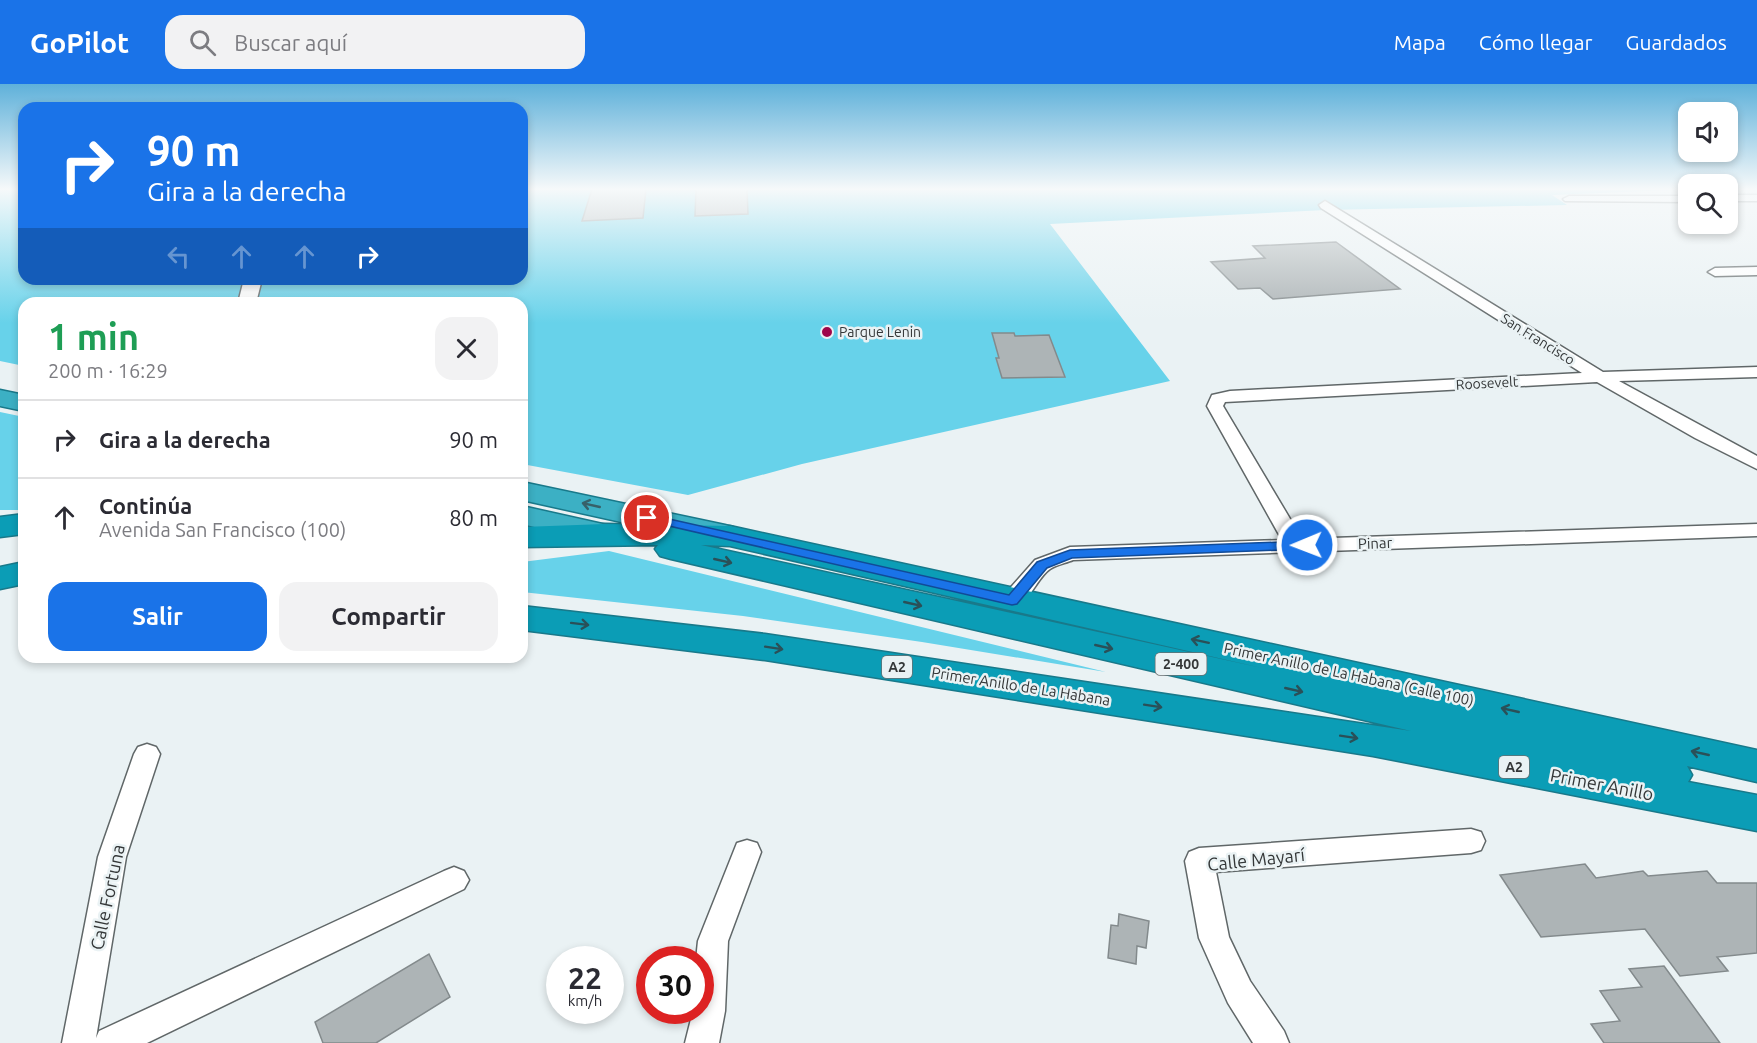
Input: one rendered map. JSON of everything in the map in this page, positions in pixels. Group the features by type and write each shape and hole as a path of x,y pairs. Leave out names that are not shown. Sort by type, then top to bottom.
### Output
{"highway":[{"path":"0,380 18,384"},
{"path":"0,398 18,402"},
{"path":"528,492 730,536"},
{"name":"2-400","path":"528,516 1757,794"},
{"path":"0,527 18,525"},
{"path":"0,533 18,534"},
{"path":"528,537 605,534"},
{"name":"Primer Anillo de La Habana (Calle 100)","path":"605,534 730,536 1757,766"},
{"path":"0,578 18,574"},
{"path":"0,588 18,589"},
{"name":"Primer Anillo de La Habana","path":"528,619 699,638 1270,724"},
{"name":"Primer Anillo","path":"1270,724 1372,740 1757,813"}],"street":[{"name":"San Francisco","path":"1371,234 1599,377 1705,437 1757,463"},
{"path":"1715,272 1757,271"},
{"name":"Roosevelt","path":"1295,544 1215,406 1218,399 1230,396 1599,377 1757,372"},
{"name":"Pinar","path":"1012,600 1042,565 1070,554 1295,544 1757,530"},
{"name":"Calle Fortuna","path":"79,1043 112,857 147,754"},
{"name":"Calle Mayarí","path":"1272,1043 1239,992 1214,938 1199,861 1470,841"},
{"path":"702,1043 709,1011 713,941 747,852"},
{"path":"111,1043 454,880"}],"shaded area":[{"name":"Parque Lenin","path":"0,234 18,234 18,285 528,285 528,234 1057,234 1170,381 802,464 688,495 528,465 528,297 18,297 18,365 0,361"},
{"path":"0,412 18,416 18,510 0,510"},
{"path":"609,551 1106,672 743,616 528,593 528,561"}],"building":[{"path":"1336,242 1400,289 1273,299 1260,288 1238,289 1211,262 1265,258 1253,246"},
{"path":"992,333 1014,333 1015,336 1049,335 1065,377 1002,378"},
{"path":"1585,864 1596,878 1643,871 1648,876 1707,871 1717,883 1757,883 1757,953 1717,957 1728,971 1680,976 1645,929 1541,937 1500,875"},
{"path":"1119,914 1149,921 1146,948 1137,946 1136,964 1108,958 1111,925 1118,926"},
{"path":"429,954 450,997 376,1043 323,1043 315,1022"},
{"path":"1664,966 1720,1043 1604,1043 1591,1024 1620,1021 1600,991 1642,987 1629,969"}],"place":[{"name":"Parque Lenin","path":"827,332"}],"route":[{"path":"647,518 1012,600 1042,565 1070,554 1307,545"}]}
